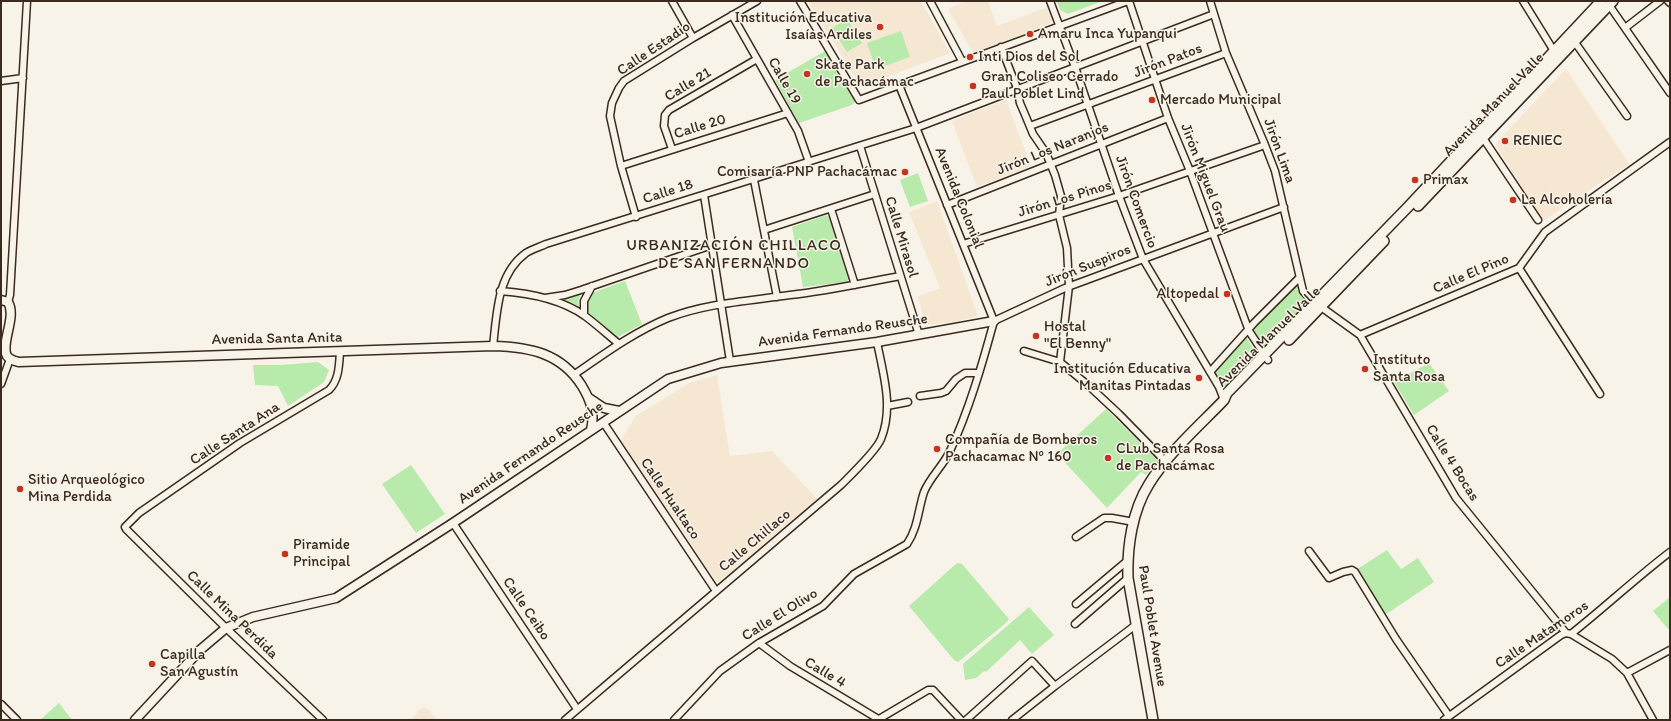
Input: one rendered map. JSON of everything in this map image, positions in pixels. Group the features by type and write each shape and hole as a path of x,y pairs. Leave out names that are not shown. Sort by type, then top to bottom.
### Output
{"main road":[{"name":"Avenida Manuel Valle","path":"1481,134 1554,51 1607,2"},
{"name":"Avenida Manuel Valle","path":"1224,400 1227,393 1267,357 1319,305 1481,134 1574,41 1607,2"},
{"name":"Paul Poblet Avenue","path":"1153,720 1128,578 1127,561 1134,522 1140,502 1149,484 1166,462 1224,400"}],"street":[{"path":"1,384 10,359 6,352 11,311 4,300 10,295 27,1"},
{"path":"672,1 693,38"},
{"name":"Calle Estadio","path":"636,217 621,166 610,116 612,103 619,88 624,81 693,38 757,1"},
{"path":"800,1 859,100 1129,1"},
{"path":"930,1 962,61"},
{"name":"Jirón Comercio","path":"1050,1 1075,67 1119,196 1143,259 1219,387 1224,400"},
{"name":"Jirón Miguel Grau","path":"1129,1 1157,80 1168,118 1190,171 1248,329 1267,357"},
{"name":"Jirón Lima","path":"1210,1 1226,53 1265,145 1284,207 1299,278 1307,297 1319,305"},
{"path":"1523,1 1554,51"},
{"path":"1625,28 1660,1"},
{"path":"1607,2 1670,93"},
{"name":"Calle 18","path":"494,346 500,291 506,277 515,264 527,252 546,244 916,128 1017,88 1214,14"},
{"name":"Calle 19","path":"732,15 798,131 809,162"},
{"path":"1574,41 1627,116"},
{"path":"1001,47 1017,88 1020,103 1030,126 1046,153 1061,196 1059,215 1067,248 1069,286 1060,362"},
{"name":"Jirón Patos","path":"1030,126 1157,80 1226,53"},
{"name":"Calle 21","path":"672,149 664,126 665,115 669,110 757,59"},
{"path":"1,81 23,78"},
{"name":"Avenida Colonial","path":"899,85 994,321"},
{"name":"Calle 20","path":"621,166 788,113"},
{"name":"Jirón Los Naranjos","path":"948,205 1168,118"},
{"path":"1481,134 1538,220"},
{"name":"Calle El Pino","path":"1360,335 1519,268 1545,232 1670,142"},
{"name":"Jirón Los Pinos","path":"963,244 1119,196 1265,145"},
{"name":"Calle Mirasol","path":"860,146 919,335"},
{"path":"754,180 777,297"},
{"path":"764,230 875,194"},
{"path":"704,195 730,361"},
{"name":"Jirón Suspiros","path":"994,321 1069,286 1284,207"},
{"path":"830,209 855,285"},
{"path":"545,298 565,295 712,244"},
{"path":"1519,268 1600,394"},
{"path":"575,374 619,344 668,318 721,303 777,297 855,285 900,276"},
{"path":"1210,372 1248,329 1299,278"},
{"path":"584,315 584,301 592,286"},
{"path":"500,291 524,292 545,298 584,315 619,344"},
{"name":"Calle 4 Bocas","path":"1319,305 1360,335 1456,498 1568,633 1612,659 1627,674 1654,720"},
{"name":"Avenida Fernando Reusche","path":"135,720 200,650 226,628 253,617 336,598 453,523 668,379 730,361 877,342 994,321"},
{"name":"Calle El Olivo","path":"674,720 720,671 759,643 823,606 854,574 907,544 915,528 927,486 949,453 979,373 994,321"},
{"name":"Calle Chillaco","path":"565,720 841,485 859,467 881,440 887,416 887,388 877,342"},
{"name":"Avenida Santa Anita","path":"10,359 23,363 162,356 340,352 494,346 525,348 539,352 557,361 575,374 589,398 593,415 591,430"},
{"path":"1024,351 1060,362 1109,405 1166,462"},
{"name":"Calle Santa Ana","path":"125,527 139,513 240,443 329,390 334,385 337,377 340,352"},
{"path":"920,396 941,393 946,391 956,379 966,373 979,373"},
{"name":"Avenida Santa Anita","path":"589,398 604,408 619,411"},
{"path":"887,406 908,402"},
{"name":"Calle Hualtaco","path":"603,422 716,591"},
{"path":"1076,537 1104,518 1134,522"},
{"name":"Calle Ceibo","path":"453,523 577,709"},
{"name":"Calle Mina Perdida","path":"125,527 226,628 323,720"},
{"path":"1309,551 1329,578 1349,570 1355,572 1447,718"},
{"name":"Calle Matamoros","path":"1447,718 1561,635 1568,633 1599,612 1642,573 1670,552"},
{"path":"1076,604 1127,561"},
{"path":"1075,624 1128,578"},
{"path":"1012,720 1137,624"},
{"name":"Calle 4","path":"759,643 790,666 834,694 880,720"},
{"path":"1627,674 1670,650"},
{"path":"966,720 1032,661 1055,686"},
{"path":"880,720 928,690 933,690 960,720"},
{"path":"1,704 16,720"}],"shaded area":[{"name":"Institución Educativa Isaías Ardiles","path":"808,1 921,1 950,53 861,87"},
{"path":"961,1 988,1 997,26 1048,7 1054,22 973,53 948,9 961,3"},
{"path":"1566,69 1629,164 1543,221 1495,144"},
{"path":"1006,100 1031,166 977,187 952,121"},
{"path":"937,201 978,316 954,322 925,325 918,296 940,288 909,212"},
{"path":"717,375 730,456 772,451 817,499 717,583 621,440 636,416 689,383"},
{"path":"424,706 438,720 410,720"}],"green space":[{"path":"1057,1 1103,1 1068,14 1060,10"},
{"path":"847,19 862,43 847,52 832,28"},
{"path":"901,31 910,57 876,69 867,43"},
{"path":"825,51 854,100 854,103 799,123 775,80"},
{"path":"918,173 928,201 910,207 900,180"},
{"path":"826,215 830,218 850,279 847,282 803,287 792,227"},
{"path":"625,281 642,324 618,337 590,315 587,311 586,304 592,293"},
{"path":"1296,282 1297,289 1307,305 1267,346 1263,346 1252,333 1252,328"},
{"path":"581,293 578,302 579,309 561,299"},
{"path":"1245,334 1257,356 1250,366 1246,367 1224,392 1211,371"},
{"path":"318,362 329,370 324,382 288,406 278,386 255,385 253,365 281,365"},
{"path":"1429,363 1449,391 1414,415 1394,382"},
{"name":"CLub Santa Rosa de Pachacámac","path":"1106,409 1158,461 1146,475 1141,472 1107,508 1057,454"},
{"path":"411,465 445,514 416,533 382,484"},
{"path":"1387,550 1401,569 1418,558 1434,582 1385,615 1356,570"},
{"path":"957,563 962,564 1009,619 958,662 954,660 909,606"},
{"path":"1670,597 1670,628 1668,629 1653,611"},
{"path":"1029,607 1054,635 1032,654 1020,640 986,672 984,671 976,678 965,680 963,664"},
{"path":"59,703 72,720 40,720"}],"place":[{"name":"Institución Educativa Isaías Ardiles","path":"880,27"},
{"name":"Amaru Inca Yupanqui","path":"1030,34"},
{"name":"Inti Dios del Sol","path":"970,57"},
{"name":"Skate Park de Pachacámac","path":"807,74"},
{"name":"Gran Coliseo Cerrado Paul Poblet Lind","path":"973,86"},
{"name":"Mercado Municipal","path":"1152,100"},
{"name":"RENIEC","path":"1505,141"},
{"name":"Comisaría PNP Pachacámac","path":"905,172"},
{"name":"Primax","path":"1415,180"},
{"name":"La Alcoholería","path":"1513,200"},
{"name":"Altopedal","path":"1227,294"},
{"name":"Hostal \"El Benny\"","path":"1036,336"},
{"name":"Instituto Santa Rosa","path":"1365,369"},
{"name":"Institución Educativa Manitas Pintadas","path":"1199,378"},
{"name":"Compañía de Bomberos Pachacamac Nº 160","path":"937,449"},
{"name":"CLub Santa Rosa de Pachacámac","path":"1108,458"},
{"name":"Sitio Arqueológico Mina Perdida","path":"20,489"},
{"name":"Piramide Principal","path":"285,554"},
{"name":"Capilla San Agustín","path":"152,664"}],"district":[{"name":"URBANIZACIÓN CHILLACO DE SAN FERNANDO","path":"734,255"}]}
